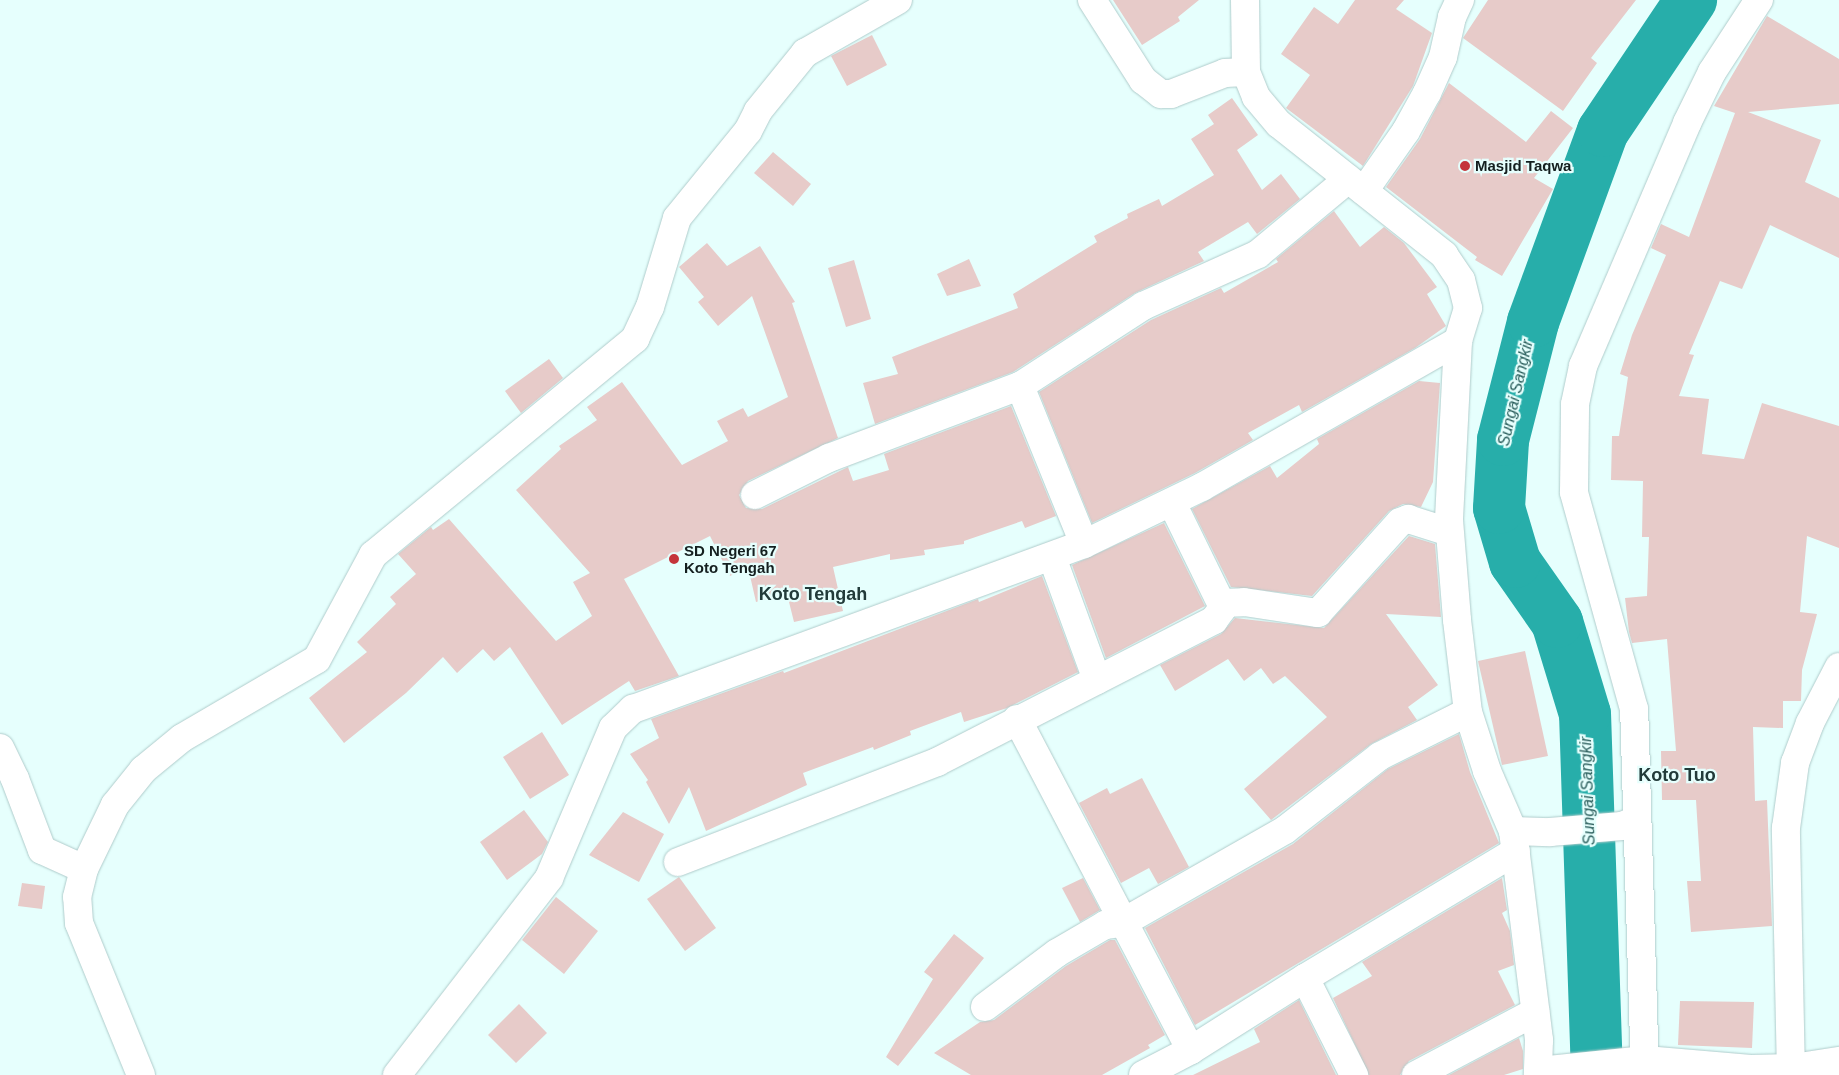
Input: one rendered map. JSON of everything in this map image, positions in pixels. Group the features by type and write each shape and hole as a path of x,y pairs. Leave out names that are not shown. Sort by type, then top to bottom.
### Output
{"street":[{"path":"141,1075 79,923 77,897 84,869 116,805 143,770 182,738 309,667 324,651 364,566 373,555 635,339 650,307 677,218 748,131 758,111 805,53 898,0"},
{"path":"1092,0 1143,80 1161,94 1171,94 1225,73 1246,72"},
{"path":"1244,0 1246,72 1256,96 1279,124 1444,255 1461,280 1468,308 1458,341 1449,532 1468,712 1487,770 1514,841 1535,1012 1546,1071 1641,1065 1792,1071 1839,1061"},
{"path":"755,495 829,458 1020,386 1143,306 1258,254 1356,185 1406,131 1427,93 1443,57 1452,17 1460,0"},
{"path":"1641,1065 1629,823 1634,709 1574,492 1575,404 1583,366 1687,122 1712,72 1759,0"},
{"path":"397,1075 549,878 613,728 621,718 633,709 1084,544 1172,503 1458,341"},
{"path":"1020,386 1084,544"},
{"path":"678,862 938,762 1017,719 1098,680 1214,620 1219,615 1221,603 1172,503"},
{"path":"1221,603 1244,602 1318,613 1400,522 1408,520 1449,532"},
{"path":"1052,557 1098,680"},
{"path":"1792,1071 1786,828 1795,763 1810,723 1839,668"},
{"path":"985,1007 1058,953 1105,926 1122,923 1285,830 1380,756 1468,712"},
{"path":"1017,719 1122,923 1191,1050"},
{"path":"0,748 16,779 42,850 84,869"},
{"path":"1143,1075 1191,1050 1514,841 1550,832 1629,823"},
{"path":"1304,978 1354,1075"},
{"path":"1416,1075 1535,1012"}],"building":[{"path":"1113,0 1199,0 1178,17 1180,21 1142,45"},
{"path":"1355,0 1404,0 1396,9 1432,33 1413,86 1363,166 1286,108 1310,75 1281,54 1314,7 1338,24"},
{"path":"1488,0 1636,0 1591,58 1597,63 1563,111 1463,38"},
{"path":"1767,16 1839,59 1839,104 1748,112 1821,140 1805,182 1839,198 1839,258 1770,225 1742,289 1720,281 1689,354 1694,355 1679,396 1709,399 1702,454 1744,459 1762,403 1839,426 1839,548 1807,536 1800,612 1817,614 1802,670 1801,701 1783,701 1783,728 1753,727 1755,801 1767,800 1772,926 1691,932 1687,881 1701,881 1696,800 1662,800 1661,751 1676,751 1667,639 1632,643 1629,632 1625,598 1647,596 1649,537 1642,537 1643,481 1611,480 1612,436 1619,436 1628,377 1620,374 1632,335 1666,255 1651,248 1661,224 1689,237 1735,113 1714,106"},
{"path":"872,35 887,65 847,86 831,56"},
{"name":"Masjid Taqwa","path":"1449,83 1526,142 1551,111 1573,128 1534,178 1553,189 1502,276 1475,260 1477,257 1386,187 1420,139"},
{"path":"1232,98 1258,135 1237,150 1262,190 1281,174 1300,199 1257,234 1248,222 1198,252 1204,261 1135,293 1013,372 875,424 863,383 898,374 892,357 1018,308 1013,294 1097,242 1094,236 1128,218 1127,214 1159,199 1162,206 1214,175 1191,139 1214,124 1208,115"},
{"path":"773,152 811,184 793,206 754,173"},
{"path":"1334,211 1360,247 1384,227 1404,243 1437,287 1427,294 1446,326 1415,348 1302,412 1299,405 1248,433 1253,440 1195,473 1092,523 1039,392 1151,320 1221,288 1224,293 1278,262 1276,259"},
{"path":"707,243 727,266 760,246 795,302 792,303 838,438 748,481 739,495 746,508 762,509 848,467 853,481 889,470 884,454 1011,406 1056,516 1025,528 1022,521 964,541 964,544 924,550 925,555 890,560 890,554 833,567 843,611 794,622 787,594 756,602 748,567 730,576 710,536 624,579 679,676 635,691 629,681 562,725 510,647 494,661 483,649 457,673 443,657 406,693 344,743 309,698 367,652 357,642 396,604 390,597 416,574 398,554 431,527 433,530 449,519 556,641 592,616 573,582 590,573 516,490 561,449 559,446 597,420 587,407 622,382 682,465 728,441 717,421 743,408 748,417 788,397 752,296 718,326 698,302 704,297 679,267"},
{"path":"969,259 981,286 947,296 937,274"},
{"path":"854,260 871,319 846,327 828,268"},
{"path":"549,359 563,378 521,413 505,391"},
{"path":"1419,381 1440,383 1433,482 1421,507 1403,504 1389,511 1312,596 1231,587 1192,509 1270,466 1277,478 1319,444 1317,439"},
{"path":"1164,523 1205,606 1106,658 1072,565"},
{"path":"1409,536 1435,544 1441,617 1386,614 1438,685 1408,707 1417,720 1371,744 1271,820 1244,789 1327,717 1285,676 1273,684 1261,668 1244,681 1228,659 1175,691 1160,665 1221,634 1235,618 1324,628"},
{"path":"1042,576 1078,672 1007,708 964,722 961,712 910,731 911,735 874,750 873,747 803,773 807,785 706,831 689,787 669,824 646,782 648,780 630,754 659,738 651,719 783,671 784,673 978,599 979,602"},
{"path":"1525,651 1548,756 1502,765 1478,661"},
{"path":"542,732 569,775 530,799 503,757"},
{"path":"1459,734 1470,772 1499,843 1195,1025 1145,928 1293,844 1388,769"},
{"path":"1142,778 1189,867 1158,884 1149,868 1121,883 1079,803 1107,788 1110,794"},
{"path":"524,810 548,842 542,854 507,880 480,842"},
{"path":"623,812 664,834 639,882 589,855"},
{"path":"679,877 716,928 685,951 647,899"},
{"path":"1083,878 1100,910 1080,922 1062,888"},
{"path":"1502,878 1507,910 1502,913 1510,931 1514,965 1498,971 1515,1005 1409,1061 1400,1075 1369,1075 1333,998 1372,976 1362,962"},
{"path":"22,883 45,886 42,909 18,906"},
{"path":"556,897 598,931 564,974 522,940"},
{"path":"954,934 984,958 898,1066 886,1057 933,979 924,972"},
{"path":"1110,940 1115,940 1165,1035 1148,1045 1150,1048 1102,1075 971,1075 934,1053 980,1022 994,1020 1066,966"},
{"path":"1299,1000 1336,1075 1193,1075 1260,1042 1254,1029"},
{"path":"1680,1001 1754,1002 1752,1048 1678,1045"},
{"path":"519,1004 547,1033 516,1063 488,1035"},
{"path":"1519,1038 1523,1051 1523,1069 1504,1075 1449,1075"}],"waterway":[{"name":"Sungai Sangkir","path":"1597,1075 1585,714 1557,622 1515,562 1499,508 1503,440 1533,322 1603,131 1691,0"}],"place":[{"name":"Masjid Taqwa","path":"1465,166"},
{"name":"SD Negeri 67 Koto Tengah","path":"674,559"}],"district":[{"name":"Koto Tengah","path":"813,594"},
{"name":"Koto Tuo","path":"1677,775"}]}
